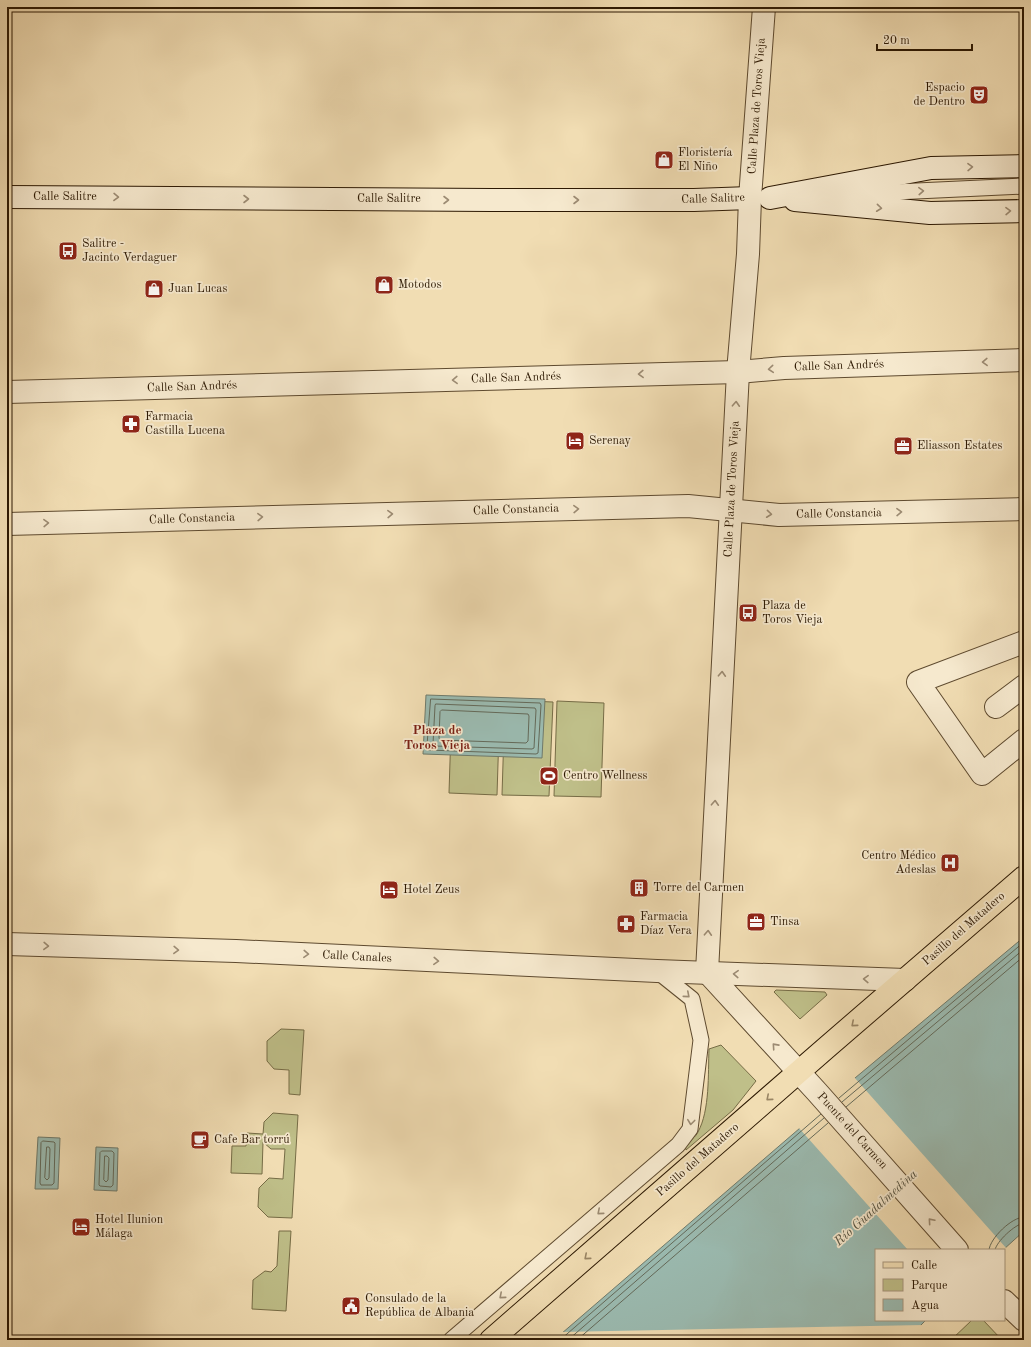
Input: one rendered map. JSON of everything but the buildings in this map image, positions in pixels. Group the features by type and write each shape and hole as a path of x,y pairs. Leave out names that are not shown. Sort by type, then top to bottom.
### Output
{"main road":[{"name":"Pasillo del Matadero","path":"491,1340 804,1079 905,980 1024,877"}],"street":[{"name":"Calle Plaza de Toros Vieja","path":"707,972 738,372 748,254 760,198 764,7"},
{"name":"Calle Salitre","path":"760,198 931,168 1024,166"},
{"name":"Calle Salitre","path":"7,197 514,200 694,200 760,198 930,213 1024,211"},
{"name":"Calle San Andrés","path":"7,392 738,372 784,368 1024,360"},
{"name":"Calle Constancia","path":"7,524 688,506 779,515 1024,509"},
{"path":"1024,642 918,682 982,774 1024,740"},
{"path":"996,707 1024,686"},
{"name":"Calle Canales","path":"7,944 243,952 707,972"},
{"path":"707,972 905,980"},
{"name":"Puente del Carmen","path":"707,972 956,1249"},
{"path":"1005,1302 1024,1320"}],"lane":[{"path":"760,198 1024,186"},
{"name":"Pasillo del Matadero","path":"450,1340 678,1145 690,1129 700,1040 692,999 657,971"}],"green space":[{"path":"452,699 500,701 497,795 449,793"},
{"path":"505,700 553,702 549,796 502,795"},
{"path":"557,701 604,703 601,797 554,796"},
{"path":"776,990 825,992 827,995 800,1019 774,992"},
{"path":"281,1029 304,1030 300,1095 289,1094 289,1070 274,1069 267,1061 267,1041"},
{"path":"721,1045 756,1081 733,1110 686,1150 685,1145 697,1134 705,1113 708,1092 709,1049"},
{"path":"273,1113 298,1115 292,1218 268,1217 258,1207 259,1188 269,1178 283,1179 285,1149 271,1149 263,1142 262,1174 231,1173 232,1146 246,1146 247,1133 263,1134 264,1122"},
{"path":"279,1231 291,1231 286,1311 252,1309 253,1280 265,1271 271,1272 277,1266"},
{"path":"971,1321 984,1321 1002,1340 951,1340"}],"water":[{"path":"426,695 545,699 542,758 423,754"},
{"name":"Río Guadalmedina","path":"1024,937 1024,1231 1004,1249 875,1249 875,1321 925,1321 906,1340 554,1340 800,1128 855,1078"},
{"path":"38,1137 60,1138 58,1189 35,1189"},
{"path":"96,1147 118,1148 117,1191 94,1190"}],"pier":[{"path":"854,1077 1007,1249 1005,1251 1005,1249 907,1249 798,1127"},
{"path":"924,1325 909,1340 552,1340 560,1332"}],"place":[{"name":"Espacio de Dentro","path":"979,95"},
{"name":"Floristería El Niño","path":"664,160"},
{"name":"Salitre - Jacinto Verdaguer","path":"68,251"},
{"name":"Motodos","path":"384,285"},
{"name":"Juan Lucas","path":"154,289"},
{"name":"Farmacia Castilla Lucena","path":"131,424"},
{"name":"Serenay","path":"575,441"},
{"name":"Eliasson Estates","path":"903,446"},
{"name":"Plaza de Toros Vieja","path":"748,613"},
{"name":"Centro Wellness","path":"549,776"},
{"name":"Centro Médico Adeslas","path":"950,863"},
{"name":"Torre del Carmen","path":"639,888"},
{"name":"Hotel Zeus","path":"389,890"},
{"name":"Tinsa","path":"756,922"},
{"name":"Farmacia Díaz Vera","path":"626,924"},
{"name":"Cafe Bar torrú","path":"200,1140"},
{"name":"Hotel Ilunion Málaga","path":"81,1227"},
{"name":"Consulado de la República de Albania","path":"351,1306"}],"district":[{"name":"Plaza de Toros Vieja","path":"437,738"}]}
